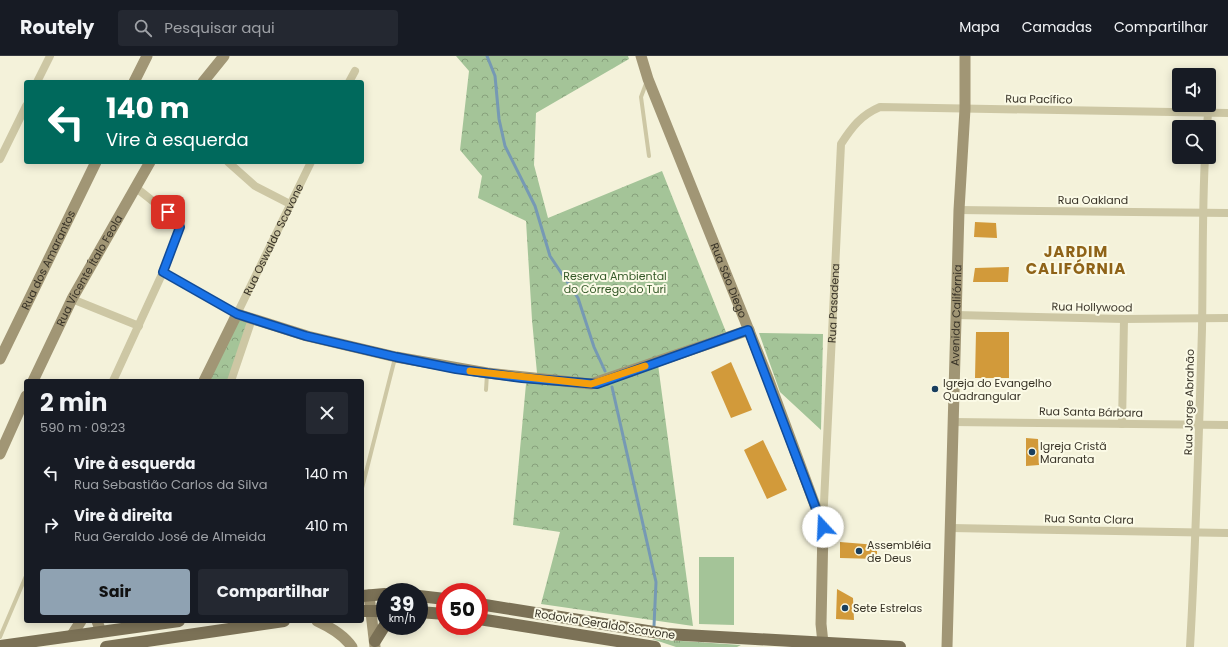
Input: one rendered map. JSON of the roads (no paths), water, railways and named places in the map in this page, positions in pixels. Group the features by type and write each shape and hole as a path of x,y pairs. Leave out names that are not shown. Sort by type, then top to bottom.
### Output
{"main road":[{"path":"365,596 376,595"},
{"name":"Rodovia Geraldo Scavone","path":"488,605 666,634 804,641 824,645 900,647"},
{"name":"Rodovia Geraldo Scavone","path":"488,620 655,647"},
{"path":"0,646 72,635 99,626 147,623"},
{"path":"106,647 152,644 273,623"},
{"path":"375,644 380,635"},
{"path":"764,647 804,641"}],"street":[{"path":"38,80 50,56"},
{"path":"135,80 147,56"},
{"path":"205,80 224,56"},
{"name":"Rua São Diego","path":"641,56 648,79 748,330 823,527"},
{"name":"Avenida Califórnia","path":"947,647 959,210 965,109 965,56"},
{"path":"350,80 355,71"},
{"name":"Rua Pacífico","path":"854,124 868,113 880,107 1228,113"},
{"path":"0,159 24,110"},
{"path":"1208,113 1208,120"},
{"name":"Rua Pasadena","path":"824,645 822,624 823,527 841,144 854,124"},
{"name":"Rua dos Amarantos","path":"0,359 95,164"},
{"name":"Rua Vicente Ítalo Feola","path":"34,379 72,299 149,164"},
{"path":"230,164 255,186 290,204"},
{"name":"Rua Oswaldo Scavone","path":"205,379 310,164"},
{"name":"Rua Jorge Abrahão","path":"1190,647 1197,532 1202,318 1202,212 1205,164"},
{"path":"113,379 163,272 180,227 178,221 135,187"},
{"name":"Rua Oakland","path":"959,210 1228,213"},
{"path":"163,272 237,314 306,336 396,357 487,373 597,384 748,330"},
{"path":"72,299 139,326"},
{"name":"Rua Hollywood","path":"956,315 1124,319 1228,318"},
{"path":"1122,424 1124,319"},
{"path":"232,379 252,320"},
{"path":"0,454 24,400"},
{"name":"Rua Santa Bárbara","path":"953,422 1228,425"},
{"path":"809,488 816,490 825,487"},
{"name":"Rua Santa Clara","path":"951,528 1228,533"},
{"path":"365,596 375,644"},
{"path":"72,635 80,623"},
{"path":"321,623 331,628 349,642 352,647"}],"lane":[{"path":"648,79 641,97 649,156"},
{"path":"364,480 396,357"},
{"path":"486,390 487,373"},
{"path":"0,637 24,581"}],"waterway":[{"path":"487,56 495,76 499,119 505,146 535,206 550,256 578,298 594,347 605,371"},
{"path":"612,387 656,582 654,626"}],"place":[{"name":"Igreja do Evangelho Quadrangular","path":"935,389"},
{"name":"Igreja Cristã Maranata","path":"1032,452"},
{"name":"Assembléia de Deus","path":"859,551"},
{"name":"Sete Estrelas","path":"845,608"}],"district":[{"name":"JARDIM CALIFÓRNIA","path":"1076,260"}],"park label":[{"name":"Reserva Ambiental do Córrego do Turi","path":"615,282"}]}
